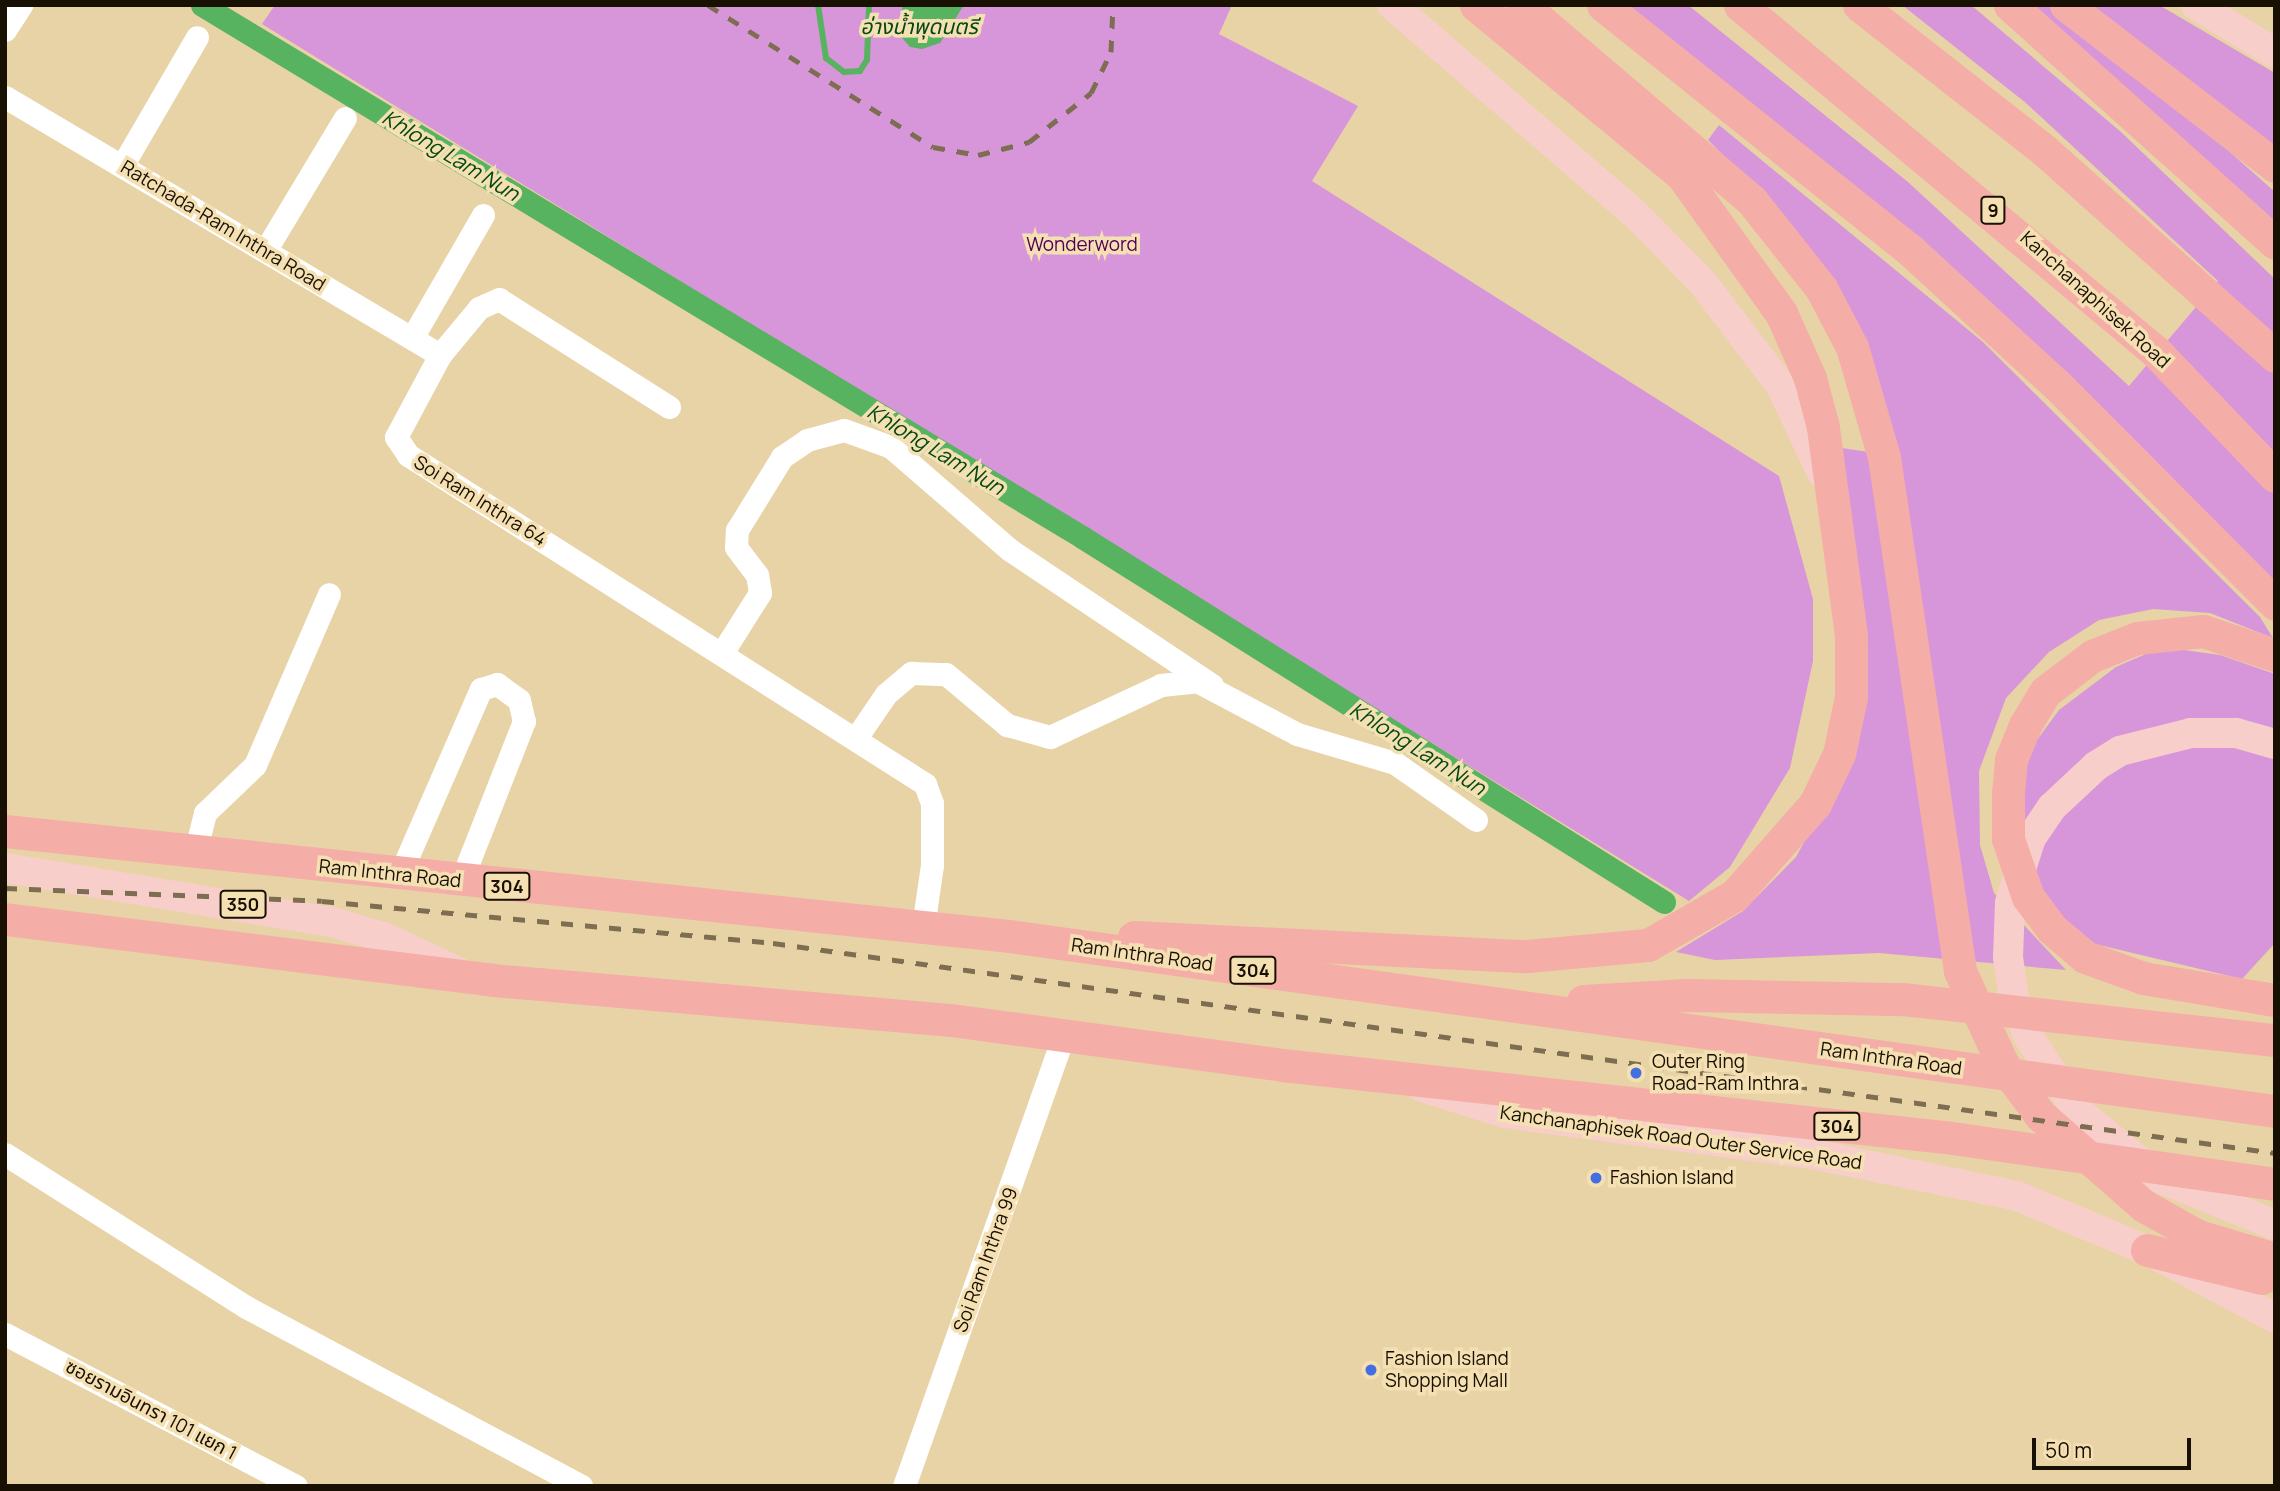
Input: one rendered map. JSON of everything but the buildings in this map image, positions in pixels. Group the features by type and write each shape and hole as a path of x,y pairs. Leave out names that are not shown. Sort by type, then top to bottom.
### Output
{"highway":[{"path":"1009,936 1182,936 1527,956 1648,945 1678,933 1735,895 1776,854 1815,804 1839,754 1851,697 1851,635 1831,496 1810,378 1781,313 1737,243 1682,175 1476,5"},
{"path":"1522,5 1709,159 1792,247 1852,347 1884,457 1960,971 2002,1063 2040,1115 2091,1165 2144,1206 2198,1236 2275,1259"},
{"path":"1603,5 1910,250 2057,385 2275,604"},
{"name":"Kanchanaphisek Road","path":"1740,5 2018,231 2155,352 2275,476"},
{"path":"1859,5 2045,151 2275,356"},
{"path":"2010,5 2275,243"},
{"path":"2066,5 2275,166"},
{"path":"2275,655 2203,631 2137,638 2092,656 2045,692 2025,725 2011,759 2008,794 2008,839 2028,897 2085,957 2143,978 2275,1000"},
{"name":"Ram Inthra Road","path":"5,831 461,881 1009,936 2275,1111"},
{"name":"304","path":"5,919 470,977 1064,1034 1398,1077 1945,1137 2275,1184"},
{"path":"1497,1004 1686,995 1902,999 2275,1040"},
{"path":"2147,1250 2275,1281"}],"main road":[{"path":"1392,5 1635,214 1703,282 1781,386 1831,496"},
{"path":"2196,5 2275,53"},
{"path":"2275,744 2236,733 2191,733 2119,751 2096,766 2052,807 2031,838 2010,903 2008,957 2014,999 2028,1035 2077,1110 2160,1178 2275,1224"},
{"name":"350","path":"5,868 332,922 415,949 470,977"},
{"name":"Kanchanaphisek Road Outer Service Road","path":"1398,1077 1506,1113 1733,1142 1965,1183 2066,1214 2147,1250 2275,1318"}],"street":[{"path":"5,30 21,5"},
{"path":"122,166 197,37"},
{"name":"Ratchada-Ram Inthra Road","path":"5,97 440,355"},
{"path":"265,251 345,118"},
{"path":"412,338 483,215"},
{"name":"Soi Ram Inthra 64","path":"669,407 499,299 479,308 440,355 396,426 400,448 856,738 931,794 932,865 923,927"},
{"path":"722,653 760,593 757,575 736,547 737,530 782,457 807,440 845,429 891,447 1010,550 1198,670 1212,685 1297,734 1395,763 1476,820"},
{"path":"195,853 205,813 255,765 329,594"},
{"path":"856,738 886,694 911,673 946,674 1007,724 1050,737 1065,735 1161,685 1212,685"},
{"path":"400,874 481,690 497,684 519,700 524,721 461,881"},
{"name":"Soi Ram Inthra 99","path":"904,1486 1064,1034"},
{"path":"5,1154 246,1307 581,1486"},
{"name":"ซอยรามอินทรา 101 แยก 1","path":"5,1334 296,1486"}],"green space":[{"name":"Wonderword","path":"275,5 1232,5 1219,34 1358,106 1312,181 1779,476 1813,599 1813,661 1790,768 1730,867 1689,901 262,24"},
{"path":"1619,5 1688,5 1908,182 2129,386 2218,281 2026,103 1902,5 1971,5 2121,132 2275,279 2275,587"},
{"path":"2022,5 2047,5 2150,81 2275,192 2275,229"},
{"path":"2089,5 2159,5 2275,73 2275,148"},
{"path":"1719,125 1983,342 2260,617 2273,638 2210,613 2153,609 2099,620 2049,652 2006,698 1979,771 1980,845 1994,893 2066,970 1879,953 1715,960 1676,952 1743,911 1796,857 1848,761 1842,448 1888,455 1766,198 1708,140"},
{"path":"2162,647 2220,655 2275,674 2275,943 2242,979 2095,944 2041,899 2020,827 2026,755 2059,710 2116,667"}],"water":[{"name":"อ่างน้ำพุดนตรี","path":"903,5 964,5 940,43 922,49 910,47 897,32"}],"waterway":[{"name":"Khlong Lam Nun","path":"202,5 1082,537 1664,902"},
{"path":"818,5 826,58 844,72 860,71 867,60 869,5"}],"railway":[{"path":"708,5 933,147 978,155 1029,142 1091,93 1111,52 1113,5"},
{"path":"5,888 322,901 773,943 2275,1153"}],"place":[{"name":"Outer Ring Road-Ram Inthra","path":"1636,1073"},
{"name":"Fashion Island","path":"1596,1178"},
{"name":"Fashion Island Shopping Mall","path":"1371,1370"}]}
